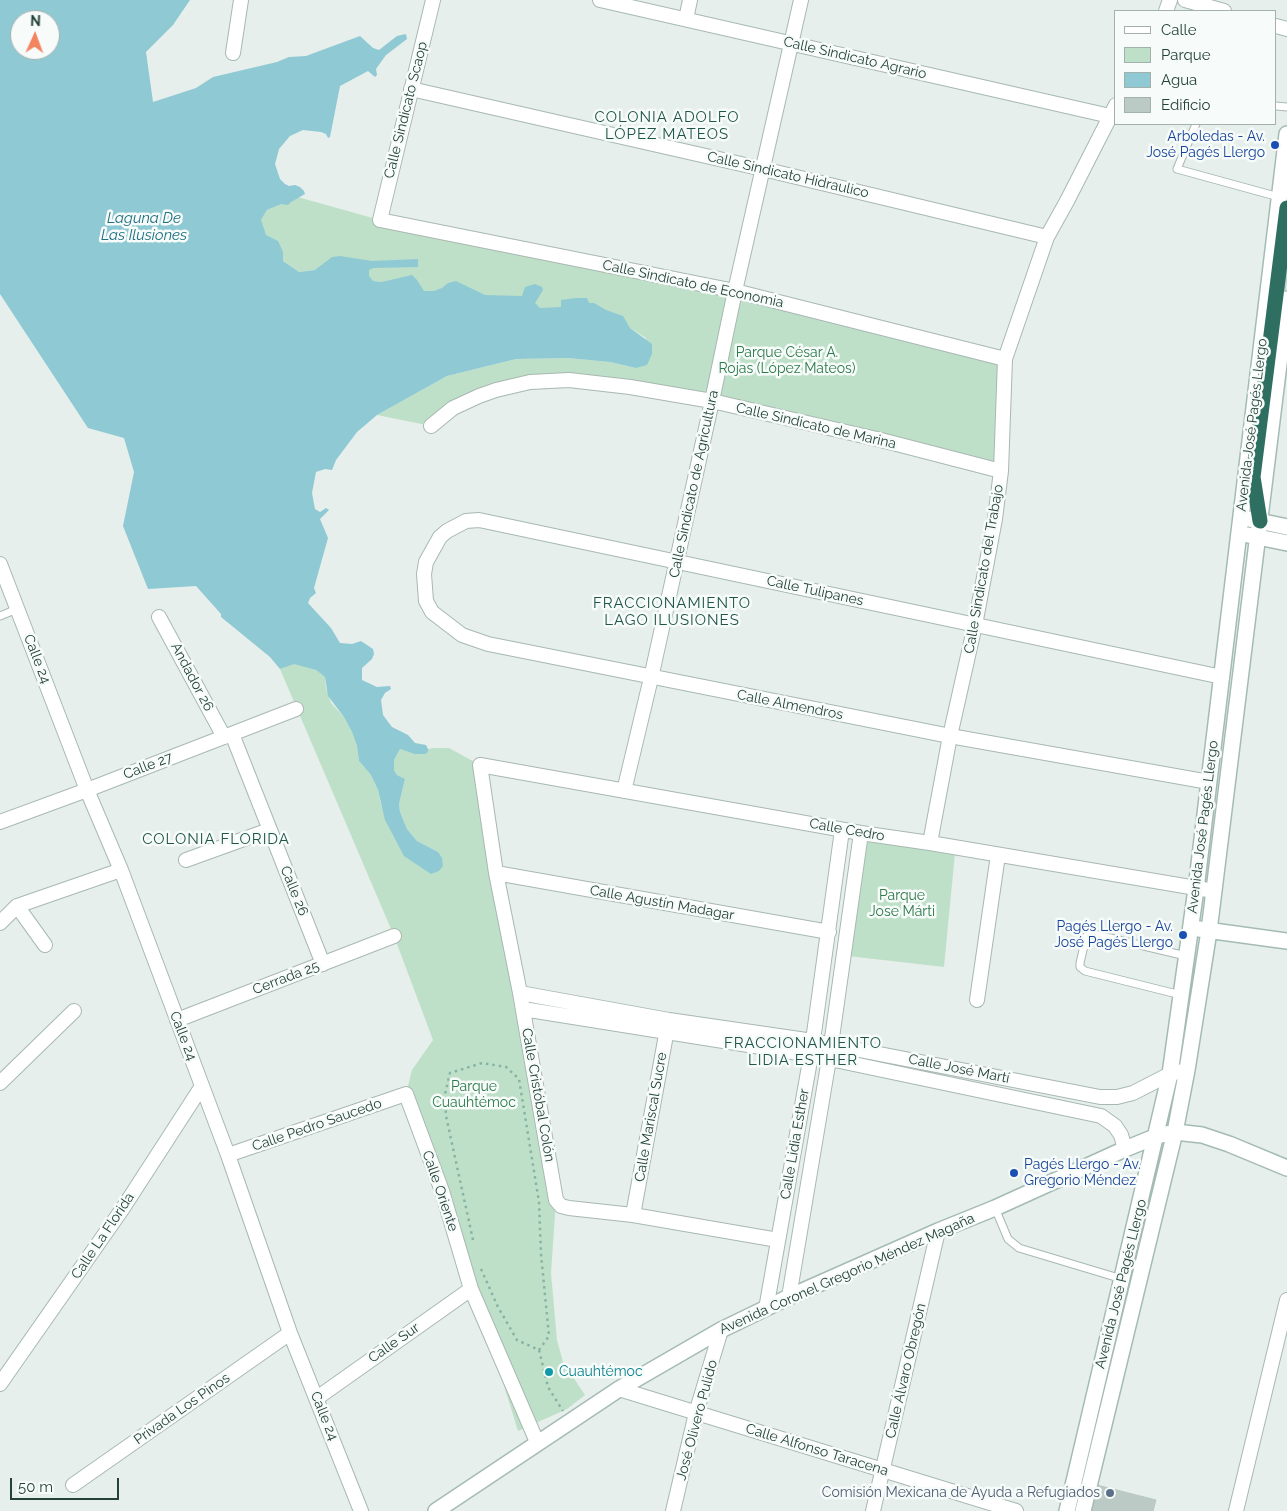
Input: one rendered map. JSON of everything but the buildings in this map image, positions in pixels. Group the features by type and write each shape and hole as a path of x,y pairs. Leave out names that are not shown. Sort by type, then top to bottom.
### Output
{"highway":[{"path":"1260,521 1253,477 1283,202"}],"main road":[{"name":"Avenida José Pagés Llergo","path":"1067,1511 1157,1136 1170,1074 1191,928 1241,517 1283,202 1287,134"},
{"name":"Avenida José Pagés Llergo","path":"1083,1511 1175,1132 1210,931 1287,299"},
{"path":"1241,517 1287,527"},
{"path":"1239,533 1287,543"},
{"path":"1191,928 1287,941"},
{"name":"Avenida Coronel Gregorio Méndez Magaña","path":"436,1511 569,1420 721,1330 938,1231 995,1208 1157,1136 1175,1132 1202,1136 1229,1144 1287,1168"}],"street":[{"path":"233,53 242,0"},
{"name":"Calle Sindicato Scaop","path":"380,220 433,0"},
{"name":"Calle Sindicato Agrario","path":"600,0 791,43 1113,110"},
{"path":"686,19 690,0"},
{"name":"Calle Sindicato de Agricultura","path":"624,791 651,678 735,291 801,0"},
{"path":"1185,0 1220,10"},
{"name":"Calle Sindicato Hidraulico","path":"411,89 764,169 1047,237"},
{"name":"Calle Sindicato del Trabajo","path":"930,843 995,519 1000,471 1005,359 1047,237 1113,110"},
{"name":"Calle Sindicato de Economia","path":"380,220 735,291 1005,359"},
{"name":"Calle Sindicato de Marina","path":"431,426 454,408 479,396 539,381 569,380 610,384 712,401 881,440 1000,471"},
{"name":"Calle Tulipanes","path":"426,562 435,543 447,531 466,522 479,520 1222,676"},
{"name":"Calle Almendros","path":"426,562 424,588 428,607 441,620 462,634 488,644 651,678 950,736 1209,782"},
{"name":"Calle 24","path":"0,564 87,790 121,870 228,1155 290,1333 361,1511"},
{"name":"Andador 26","path":"159,617 228,735"},
{"name":"Calle 27","path":"0,822 296,709"},
{"name":"Calle 26","path":"228,735 270,830 323,964"},
{"name":"Calle Cedro","path":"480,765 842,830 1214,891"},
{"name":"Calle Cristóbal Colón","path":"480,765 496,873 523,1009 556,1200 561,1206 568,1208 633,1215 778,1240"},
{"path":"186,860 270,830"},
{"name":"Calle Lidia Esther","path":"766,1309 811,1055 842,830"},
{"name":"Calle Lidia Esther","path":"789,1298 829,1059 861,833"},
{"path":"976,1000 998,855"},
{"path":"0,923 17,906 121,870"},
{"name":"Calle Agustín Madagar","path":"496,873 828,932"},
{"path":"17,906 45,945"},
{"name":"Cerrada 25","path":"177,1020 394,936"},
{"name":"Calle José Martí","path":"520,993 668,1026 1101,1116 1115,1126 1121,1134 1125,1149"},
{"name":"Calle José Martí","path":"523,1009 813,1040 1100,1097 1116,1097 1133,1093 1170,1074 1186,1070"},
{"path":"0,1083 74,1011"},
{"name":"Calle Mariscal Sucre","path":"633,1215 668,1026"},
{"name":"Calle La Florida","path":"0,1384 123,1208 202,1086"},
{"name":"Calle Pedro Saucedo","path":"228,1155 406,1094"},
{"name":"Calle Oriente","path":"406,1094 442,1192 471,1288 538,1442"},
{"name":"Calle Álvaro Obregón","path":"873,1511 938,1231"},
{"name":"Calle Sur","path":"317,1398 471,1288"},
{"path":"1236,1511 1287,1300"},
{"name":"José Olivero Pulido","path":"673,1511 696,1413 721,1330"},
{"name":"Privada Los Pinos","path":"73,1485 290,1333"},
{"name":"Calle Alfonso Taracena","path":"619,1389 1016,1511"}],"lane":[{"path":"1196,125 1177,168 1283,202"},
{"path":"0,616 17,609"},
{"path":"1181,996 1085,971 1080,967 1080,963 1086,937 1089,933 1187,956"},
{"path":"995,1208 1008,1240 1019,1248 1122,1279"}],"path":[{"path":"473,1240 446,1116 445,1094 450,1073 482,1063 506,1068 518,1078 539,1202 541,1254 549,1336 539,1350 548,1387 569,1420"},
{"path":"480,1267 498,1307 516,1340 539,1350"}],"green space":[{"name":"Parque César A. Rojas (López Mateos)","path":"287,194 380,220 735,291 1005,359 1001,471 630,387 513,386 431,426 377,415 447,376 516,359 568,358 610,362 636,368 646,338 630,328 622,316 540,308 456,289 442,293 424,291 401,284 373,281 315,270 299,272 283,261 261,228 261,220 267,210 272,208"},
{"name":"Parque Cuauhtémoc","path":"294,663 316,670 325,677 331,703 344,717 352,732 357,746 359,761 371,775 378,790 381,804 394,837 438,852 417,841 407,829 400,812 399,804 405,779 397,775 394,770 394,760 400,749 411,752 428,752 428,749 449,748 480,765 556,1200 551,1273 557,1340 563,1362 585,1395 567,1409 518,1431 465,1259 406,1094 412,1070 433,1040 394,936 280,669"},
{"name":"Parque Jose Márti","path":"862,839 955,853 944,967 848,956"}],"water":[{"name":"Laguna De Las Ilusiones","path":"0,0 190,0 173,25 146,52 153,102 196,88 213,77 277,62 289,57 306,56 360,36 373,48 379,50 397,36 406,34 407,39 386,55 376,69 377,75 375,77 368,71 340,86 330,137 328,138 326,134 321,132 303,130 290,136 279,149 275,164 280,179 289,186 295,185 300,187 305,194 288,205 281,204 267,210 261,220 266,235 278,241 283,252 283,261 299,272 315,270 332,257 340,256 372,261 418,259 418,267 373,268 369,270 369,276 373,281 382,282 412,275 424,291 434,291 456,281 485,295 522,296 525,287 535,284 542,287 543,290 535,303 540,308 561,307 561,300 587,298 589,303 594,303 623,316 630,328 652,344 652,354 647,365 636,368 610,362 568,358 516,359 447,376 377,415 357,432 336,460 332,470 325,469 316,472 312,493 315,509 320,512 326,508 329,510 320,519 328,538 314,588 316,593 310,598 308,603 331,628 340,643 352,644 361,641 373,649 372,659 362,668 362,680 377,687 390,686 391,689 385,693 381,700 383,715 392,727 408,735 415,743 426,745 428,749 428,752 425,754 415,754 400,749 394,760 394,770 397,775 405,779 399,804 407,829 417,841 438,852 442,858 443,866 439,871 431,874 404,856 385,820 378,790 371,775 359,761 357,746 352,732 344,717 328,696 325,677 316,670 294,664 280,669 270,657 221,617 221,614 196,586 148,589 123,526 134,472 124,438 88,428 0,294"}],"place":[{"name":"Arboledas - Av. José Pagés Llergo","path":"1275,145"},
{"name":"Pagés Llergo - Av. José Pagés Llergo","path":"1183,935"},
{"name":"Pagés Llergo - Av. Gregorio Méndez","path":"1014,1173"},
{"name":"Cuauhtémoc","path":"549,1372"},
{"name":"Comisión Mexicana de Ayuda a Refugiados","path":"1110,1493"}],"district":[{"name":"COLONIA ADOLFO LÓPEZ MATEOS","path":"667,126"},
{"name":"FRACCIONAMIENTO LAGO ILUSIONES","path":"672,612"},
{"name":"COLONIA FLORIDA","path":"216,839"},
{"name":"FRACCIONAMIENTO LIDIA ESTHER","path":"803,1052"}]}
